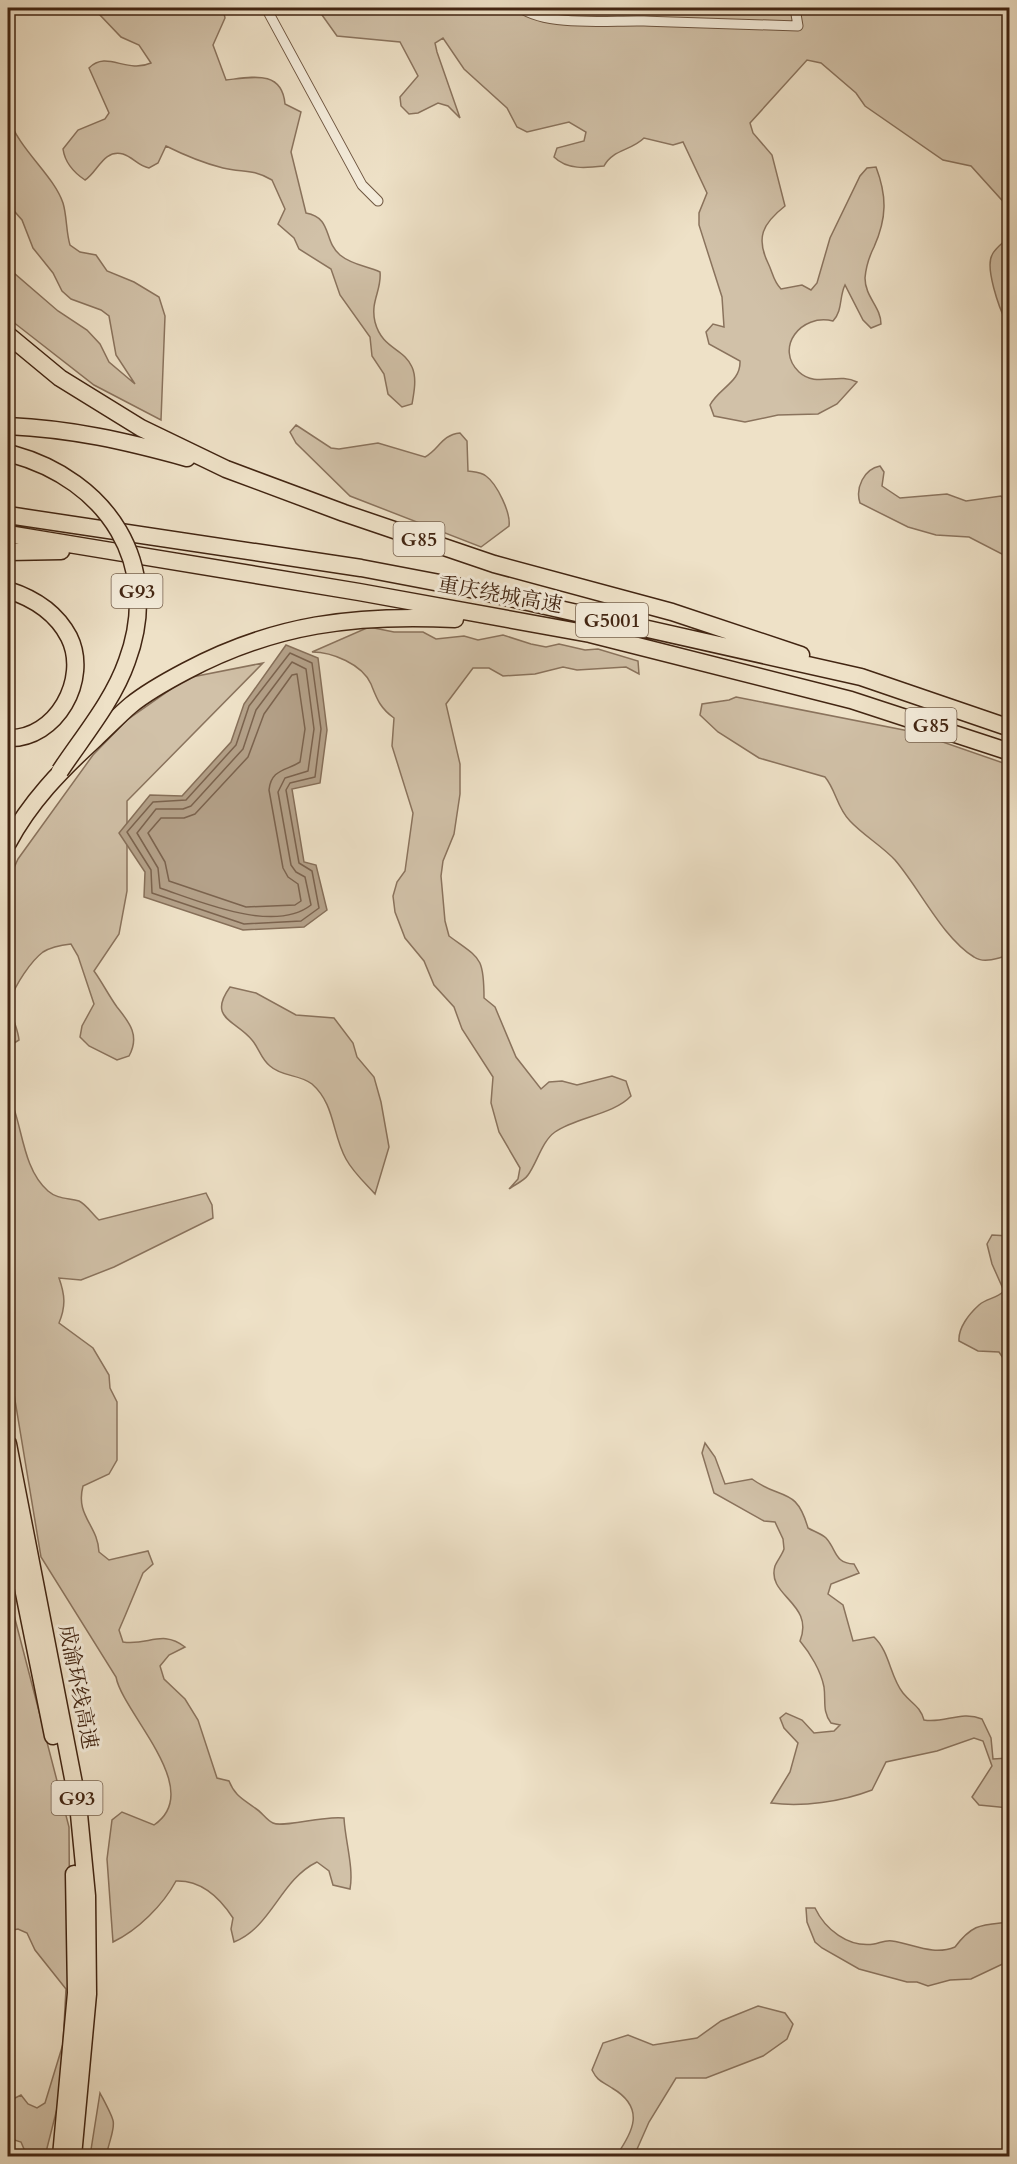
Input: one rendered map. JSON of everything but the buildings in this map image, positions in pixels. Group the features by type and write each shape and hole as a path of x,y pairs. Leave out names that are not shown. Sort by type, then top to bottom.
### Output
{"highway":[{"name":"G85","path":"8,334 60,378 120,415 226,469 344,513 494,564 672,612 769,643 861,677"},
{"path":"8,426 51,428 97,434 226,469"},
{"name":"G93","path":"8,843 36,798 60,771 104,706 127,663 135,637 139,607 128,546 94,497 63,473 37,460 10,453"},
{"name":"重庆绕城高速","path":"8,515 361,568 524,601 861,677 1010,728"},
{"name":"重庆绕城高速","path":"8,534 359,592 590,634 851,700 1010,752"},
{"name":"G85","path":"8,552 95,550"},
{"path":"8,738 34,733 55,719 74,682 75,663 70,638 44,606 13,592"},
{"path":"60,771 132,704 169,680 207,660 286,630 326,622 396,616 528,622"},
{"name":"成渝环线高速","path":"8,1444 78,1804 86,1885 88,1994 73,2157"},
{"name":"成渝环线高速","path":"8,1514 67,1803 75,1896 76,1993 61,2157"}],"street":[{"path":"266,8 362,185 378,201"},
{"path":"521,8 530,14 587,22 626,20 798,26 795,8"}],"shaded area":[{"path":"103,8 223,8 225,18 213,45 226,80 256,77 272,81 283,93 285,104 301,112 291,152 306,213 320,220 331,243 340,255 380,272 374,308 375,322 383,338 404,356 414,371 412,404 402,407 388,394 384,374 372,356 370,337 340,295 331,269 299,249 294,238 278,224 285,209 272,180 253,172 208,164 166,146 158,163 149,168 127,155 116,153 106,158 85,180 70,167 63,149 78,130 105,119 109,113 89,68 103,61 133,66 151,63 139,45 121,37 100,15"},
{"path":"317,8 1009,8 1009,208 971,166 943,160 865,106 856,93 821,63 807,60 750,123 753,133 772,155 785,206 766,225 762,239 764,254 781,289 802,285 811,290 817,283 830,238 860,176 867,168 876,167 884,197 884,207 881,226 868,262 865,278 868,291 879,312 881,324 871,328 863,320 845,285 838,312 833,321 821,320 802,327 790,343 789,353 792,363 806,377 820,380 842,378 857,382 837,404 818,414 778,415 745,422 714,416 710,405 733,380 740,361 709,344 706,332 713,324 724,327 722,297 699,225 699,213 707,193 683,142 673,145 644,138 612,156 604,166 584,167 565,164 554,157 557,148 584,141 586,132 569,122 527,132 517,127 507,108 464,69 443,38 435,43 460,118 448,106 438,103 418,113 409,114 401,106 400,97 418,76 400,42 337,36"},
{"path":"8,116 19,139 58,192 63,203 70,245 80,252 96,255 107,271 134,282 159,297 165,316 161,420 94,385 8,318 8,268 58,311 87,330 100,344 109,362 135,384 116,355 109,316 101,310 71,299 62,291 53,273 33,248 22,220 8,204"},
{"path":"1009,237 1010,320 1006,321 994,288 990,261 995,250"},
{"path":"296,425 331,448 339,449 378,443 425,457 448,437 460,433 467,441 468,471 484,475 495,485 506,507 509,526 481,547 350,496 296,443 290,432"},
{"path":"880,466 884,472 882,486 900,498 947,494 966,501 1001,496 1009,505 1009,566 1004,555 969,537 936,535 908,527 860,503 859,491 862,480 869,471"},
{"path":"369,627 394,632 423,632 436,639 464,636 478,640 503,635 546,647 559,644 585,650 598,649 638,661 639,674 626,667 577,670 563,667 535,674 503,676 489,668 473,668 446,704 460,764 460,794 454,834 443,861 441,876 445,921 449,936 468,949 478,960 483,974 484,998 495,1007 516,1057 541,1089 549,1082 562,1081 577,1085 612,1076 626,1081 631,1096 614,1108 555,1132 543,1146 528,1175 509,1189 518,1179 520,1168 499,1132 491,1103 493,1077 462,1029 454,1007 434,985 424,961 405,938 395,912 393,896 397,882 405,871 413,813 392,746 394,718 382,707 367,677 354,665 328,654 312,652"},
{"path":"263,663 127,801 127,891 119,934 94,971 132,1030 134,1042 129,1056 117,1060 89,1046 80,1037 82,1026 94,1004 78,956 71,944 43,952 20,980 10,1004 19,1040 8,1047 8,881 18,859 93,755 127,720 187,678"},
{"path":"736,697 914,732 1009,765 1009,955 982,960 962,948 942,925 895,860 846,816 825,777 759,758 718,732 700,715 702,704"},
{"path":"230,987 256,993 296,1015 334,1018 353,1043 357,1057 374,1077 389,1147 375,1194 346,1159 329,1110 319,1092 307,1081 275,1070 264,1060 246,1033 226,1018 221,1006"},
{"path":"8,1093 32,1170 39,1181 55,1196 82,1202 99,1220 206,1193 212,1205 213,1218 114,1267 81,1280 59,1278 64,1300 59,1323 93,1348 109,1375 110,1388 117,1402 117,1460 109,1474 83,1486 81,1496 84,1513 95,1535 99,1552 109,1560 148,1551 153,1564 143,1573 119,1630 123,1642 169,1639 185,1647 169,1655 160,1666 164,1679 185,1699 198,1720 217,1778 229,1781 237,1794 268,1820 278,1824 344,1818 351,1872 350,1889 333,1885 329,1871 317,1862 294,1880 258,1926 234,1942 231,1929 233,1918 216,1897 202,1887 185,1881 176,1881 149,1916 132,1931 113,1942 107,1859 112,1820 122,1812 154,1825 168,1810 171,1792 167,1773 157,1752 122,1693 116,1677 41,1557 8,1358"},
{"path":"992,1235 1009,1236 1009,1367 999,1352 978,1351 959,1341 962,1326 972,1313 982,1303 1004,1291 992,1264 987,1244"},
{"path":"705,1443 715,1457 725,1484 752,1479 787,1496 798,1506 808,1528 826,1538 839,1558 854,1564 859,1573 831,1584 828,1594 843,1605 853,1641 874,1637 883,1650 899,1687 918,1708 924,1720 960,1716 982,1719 991,1738 993,1759 1009,1758 1009,1808 979,1805 972,1797 992,1766 983,1741 974,1738 937,1751 886,1762 872,1790 860,1794 809,1804 771,1803 790,1772 798,1743 784,1728 780,1718 786,1713 802,1720 814,1733 834,1731 840,1725 831,1723 828,1719 820,1675 800,1641 803,1628 801,1617 777,1585 774,1576 775,1566 784,1549 783,1539 775,1522 764,1521 714,1493 702,1453"},
{"path":"8,1592 69,1827 70,1980 61,2093 45,2156 27,2156 21,2142 8,2138 8,2118 11,2116 13,2099 21,2095 28,2104 37,2108 45,2103 63,2044 66,1989 35,1950 27,1933 18,1929 8,1931"},
{"path":"806,1908 815,1908 831,1930 855,1943 874,1944 892,1941 931,1950 955,1947 973,1929 1009,1922 1009,1961 971,1979 950,1980 928,1986 917,1982 907,1982 859,1969 822,1948 815,1942 807,1922"},
{"path":"758,2006 785,2013 793,2024 787,2039 763,2056 706,2078 676,2078 649,2122 634,2156 616,2156 631,2129 633,2112 623,2096 598,2079 592,2070 603,2043 628,2035 653,2045 697,2038 721,2021"},
{"path":"100,2093 114,2124 106,2156 90,2156"}],"water":[{"path":"286,645 318,658 327,730 320,783 292,789 304,862 316,865 327,910 304,927 243,930 144,897 145,872 119,833 150,795 182,796 231,742 244,704"}]}
